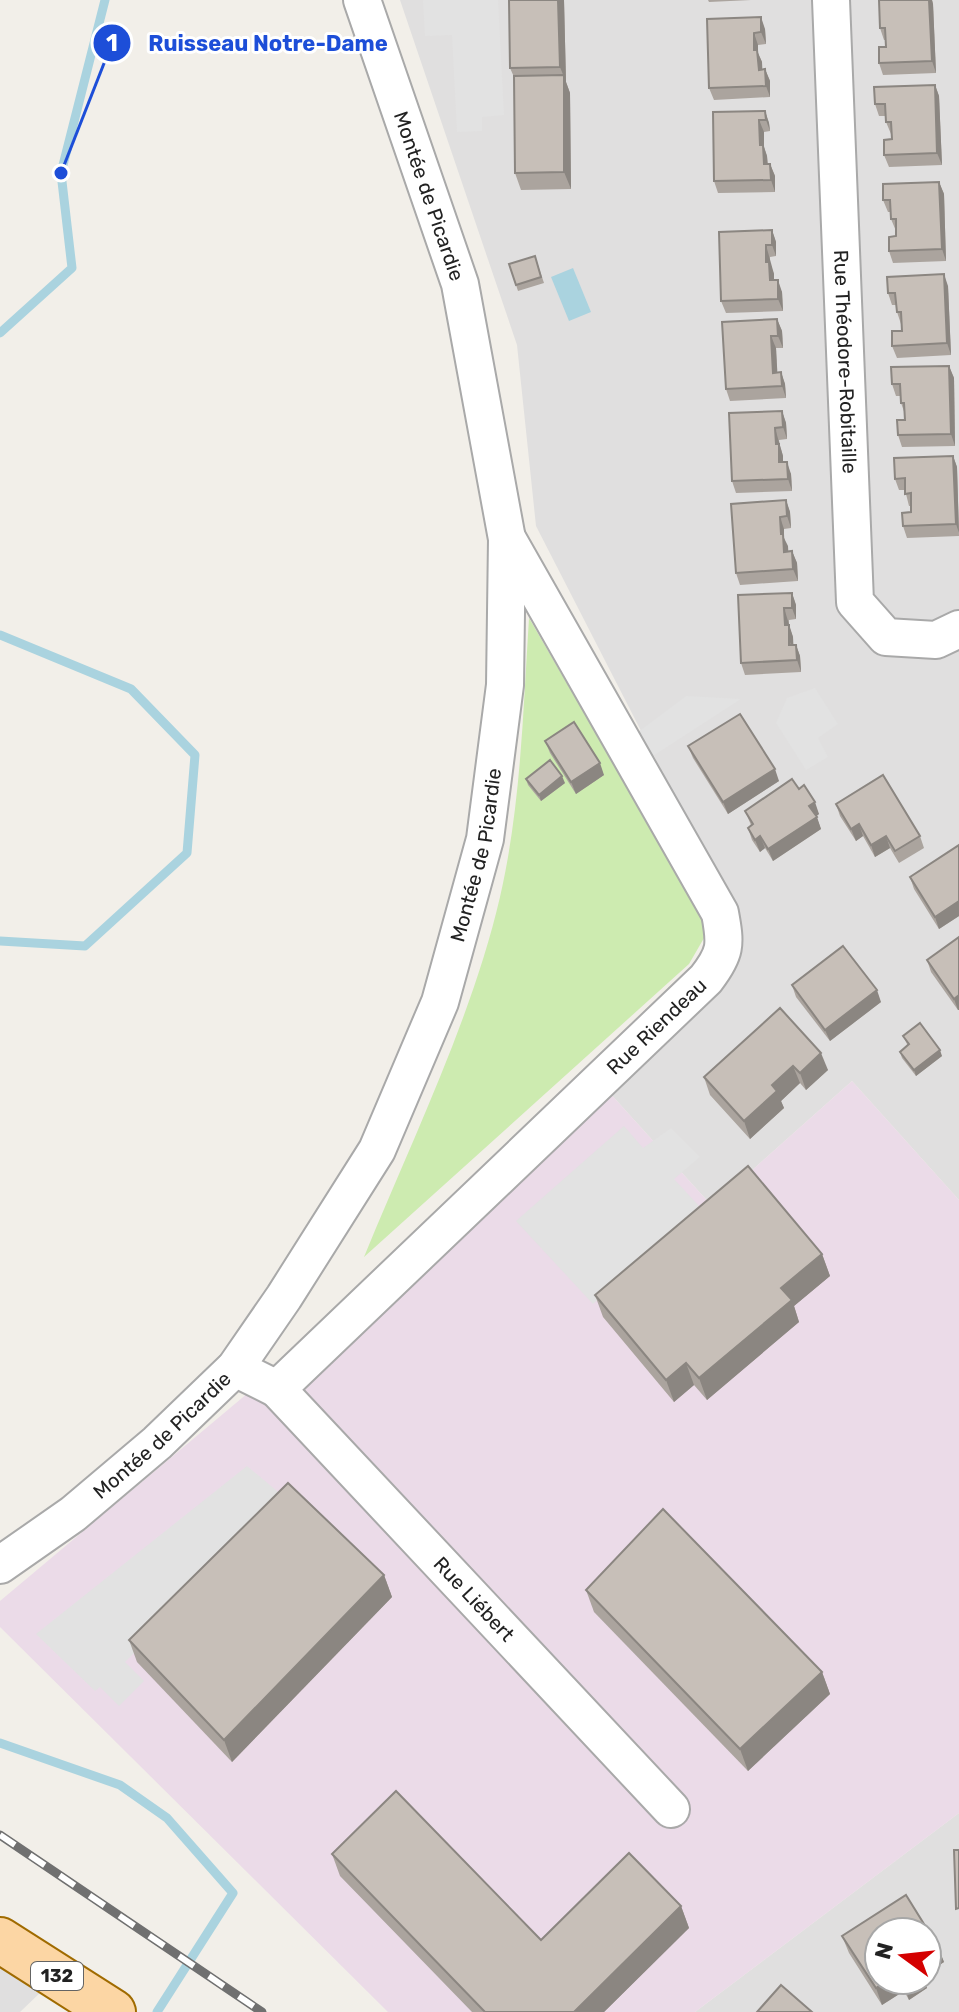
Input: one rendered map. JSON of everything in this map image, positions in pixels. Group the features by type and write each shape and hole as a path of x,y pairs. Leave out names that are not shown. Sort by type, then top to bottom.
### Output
{"main road":[{"name":"132","path":"0,1940 113,2012"}],"street":[{"name":"Montée de Picardie","path":"0,1565 85,1504 157,1443 235,1368 284,1297 377,1150 440,1002 485,839 505,685 507,539 460,284 362,0"},
{"name":"Rue Théodore-Robitaille","path":"831,0 855,602 886,637 936,640 959,629"},
{"name":"Rue Riendeau","path":"277,1389 706,979 721,959 725,940 720,913 507,539"},
{"path":"235,1368 277,1389"},
{"name":"Rue Liébert","path":"277,1389 671,1809"}],"shaded area":[{"path":"400,0 959,0 959,1200 852,1081 712,1206 608,1091 738,962 737,918 536,526 517,345"},
{"path":"423,0 498,0 504,115 482,117 482,131 457,132 452,35 425,36"},
{"path":"815,688 838,724 818,738 828,757 806,770 776,723 787,698"},
{"path":"686,696 741,699 653,756 638,732"},
{"path":"852,1081 959,1200 959,1813 695,2012 388,2012 0,1627 0,1601 608,1091 712,1206"},
{"path":"624,1126 643,1148 671,1128 700,1157 674,1179 699,1206 593,1304 516,1221"},
{"path":"247,1466 289,1501 125,1662 144,1681 119,1706 100,1687 95,1691 36,1634"},
{"path":"959,1813 959,2012 695,2012"},
{"path":"0,1961 45,1988 20,2012 0,2012"}],"green space":[{"path":"529,618 702,916 704,938 689,964 364,1257 457,1034 474,988 500,897 517,793"}],"water":[{"path":"573,268 591,312 569,321 551,277"}],"building":[{"path":"509,0 558,0 560,67 510,68"},
{"path":"879,0 929,0 932,61 879,63 879,47 886,47 885,28 880,28"},
{"path":"761,17 761,32 754,33 754,50 757,50 759,70 765,69 766,86 709,88 707,19"},
{"path":"564,75 564,172 515,173 514,76"},
{"path":"935,85 937,153 884,155 884,140 892,139 891,122 886,122 885,104 875,104 874,87"},
{"path":"765,111 766,120 759,120 760,145 763,145 764,164 770,164 771,180 714,181 713,112"},
{"path":"939,182 942,249 889,251 889,237 896,236 896,219 891,219 890,200 883,200 883,184"},
{"path":"772,230 772,245 766,245 766,262 769,262 770,280 778,280 778,299 721,301 719,232"},
{"path":"535,256 541,277 516,285 509,264"},
{"path":"944,274 947,343 892,346 892,331 902,331 901,312 897,312 895,293 888,293 887,277"},
{"path":"777,319 778,336 771,336 773,373 781,372 782,386 726,389 722,322"},
{"path":"949,366 951,434 898,435 897,420 905,420 904,403 901,403 900,384 892,384 891,367"},
{"path":"782,411 783,427 775,428 776,444 779,444 779,462 787,462 788,479 732,481 729,413"},
{"path":"953,456 956,524 903,526 902,513 911,512 911,493 905,494 905,478 895,479 894,458"},
{"path":"786,500 787,516 780,517 781,534 784,552 792,551 793,569 736,573 731,504"},
{"path":"792,593 792,608 784,608 785,625 789,625 789,645 796,645 797,660 741,663 738,595"},
{"path":"740,714 775,769 723,802 688,746"},
{"path":"574,722 600,763 571,782 545,741"},
{"path":"550,760 562,776 539,795 526,779"},
{"path":"883,775 920,836 895,851 886,836 871,845 859,824 851,829 836,804"},
{"path":"792,779 799,789 804,785 815,802 809,806 817,817 768,849 760,836 755,840 748,828 753,824 745,811"},
{"path":"959,845 959,901 935,917 910,877"},
{"path":"959,937 959,995 954,999 927,960"},
{"path":"843,946 877,990 825,1030 792,985"},
{"path":"780,1008 821,1053 800,1073 793,1066 772,1085 777,1091 744,1121 704,1077"},
{"path":"920,1023 940,1050 914,1070 900,1052 909,1044 903,1036"},
{"path":"748,1166 822,1254 781,1288 792,1300 699,1378 686,1363 666,1380 595,1295"},
{"path":"288,1483 384,1575 224,1740 129,1640"},
{"path":"663,1509 822,1672 740,1749 586,1590"},
{"path":"396,1791 541,1940 629,1853 681,1906 574,2012 485,2012 332,1854"},
{"path":"954,1850 959,1850 959,1908 956,1909"},
{"path":"906,1895 919,1916 873,1916"},
{"path":"863,1923 863,1968 842,1936"},
{"path":"781,1985 812,2012 757,2012"}],"waterway":[{"path":"0,333 72,268 61,173 105,0"},
{"path":"0,635 131,689 195,755 187,853 85,946 0,941"},
{"path":"0,1743 120,1785 167,1818 233,1893 157,2012"}],"railway":[{"path":"0,1835 262,2012"}],"place":[{"name":"Ruisseau Notre-Dame","path":"61,173"}]}
